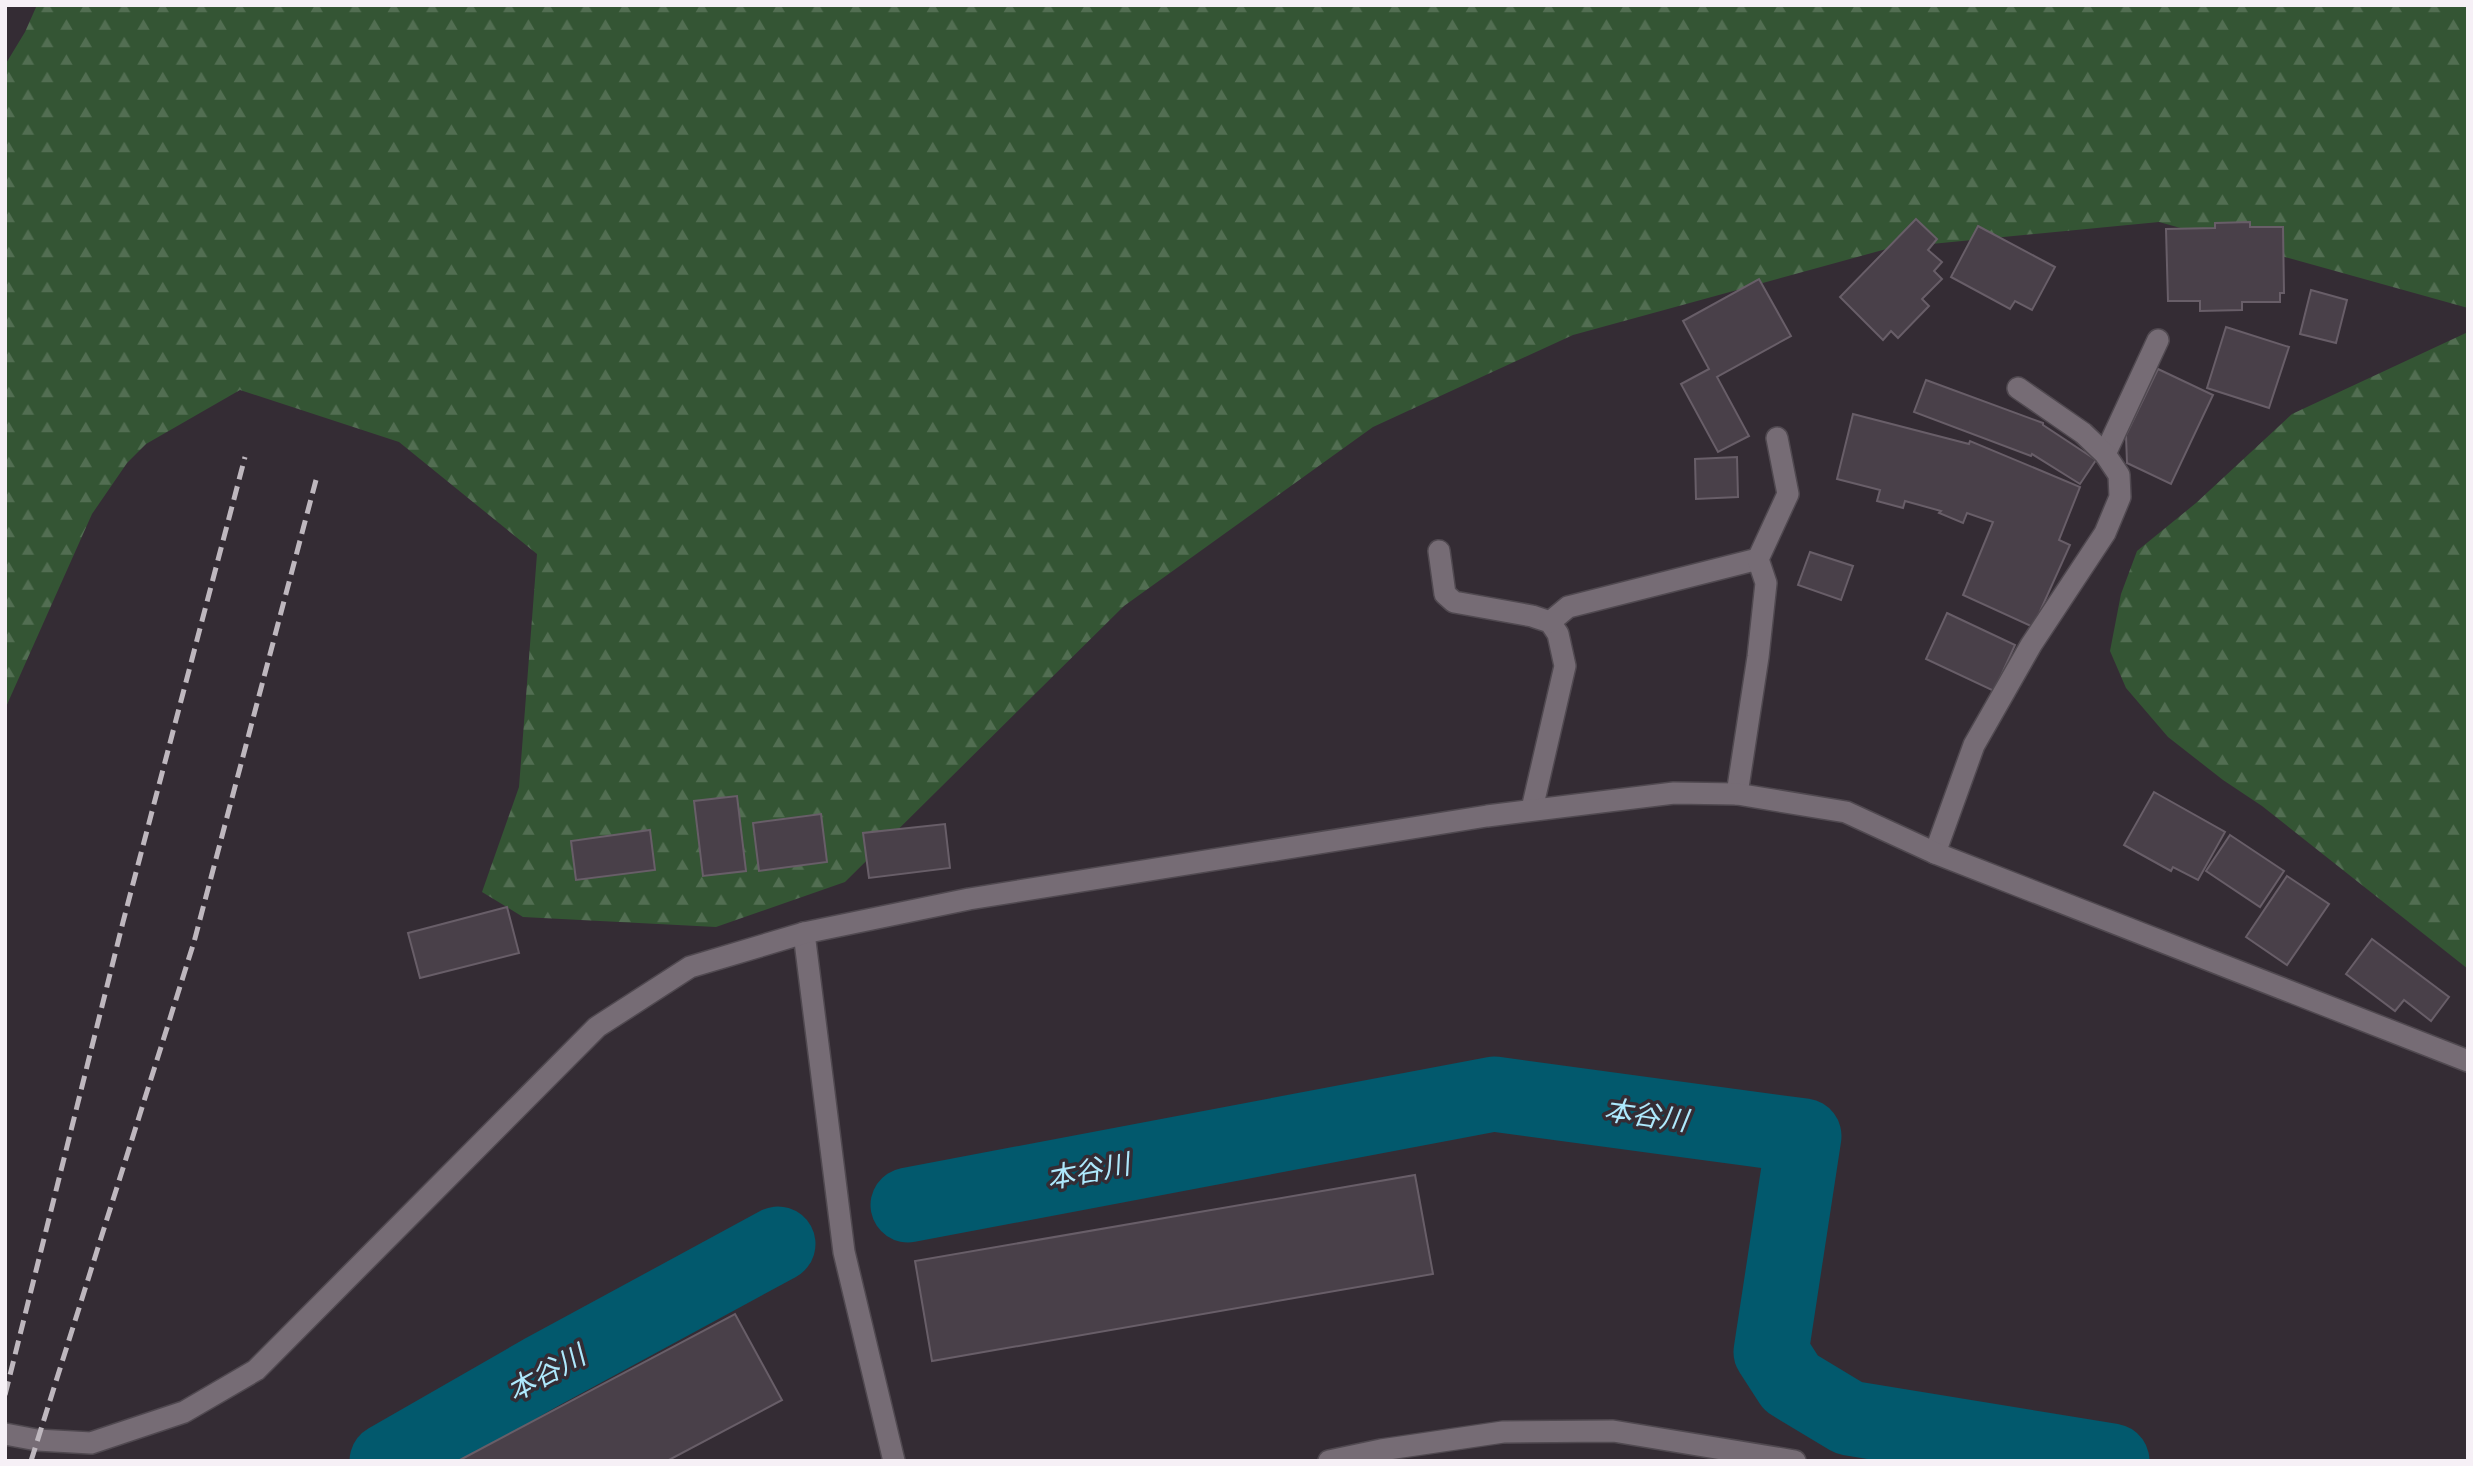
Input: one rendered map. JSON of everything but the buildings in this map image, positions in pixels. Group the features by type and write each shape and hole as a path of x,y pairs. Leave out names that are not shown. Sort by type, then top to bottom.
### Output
{"street":[{"path":"2105,454 2158,340"},
{"path":"1936,853 1974,745 2031,645 2105,533 2120,497 2119,475 2105,454 2083,433 2018,388"},
{"path":"1737,794 1758,657 1766,583 1758,559 1788,494 1777,438"},
{"path":"1439,551 1445,594 1454,602 1500,609 1550,622 1558,634 1565,666 1532,809"},
{"path":"1550,622 1568,607 1758,559"},
{"path":"5,1434 92,1452 184,1412 256,1370 597,1027 690,967 804,933 969,899 1532,809 1674,793 1737,794 1846,812 1936,853 2468,1061"},
{"path":"804,933 844,1252 894,1461"},
{"path":"1329,1461 1381,1450 1503,1432 1613,1431 1794,1461"}],"green space":[{"path":"37,5 2468,5 2468,308 2159,222 1890,248 1573,335 1373,427 1124,606 845,882 716,927 523,917 482,892 519,787 537,554 399,442 240,390 146,444 127,463 92,514 5,709 5,65 25,32"},
{"path":"2468,332 2468,969 2262,806 2223,780 2168,737 2126,688 2110,651 2121,594 2137,551 2196,503 2292,414"}],"waterway":[{"name":"本谷川","path":"908,1205 1494,1094 1804,1136 1771,1352 1791,1383 1849,1418 2112,1461"},
{"name":"本谷川","path":"387,1461 542,1372 778,1244"}],"railway":[{"path":"5,1395 123,922 245,457"},
{"path":"31,1461 194,942 316,480"}]}
